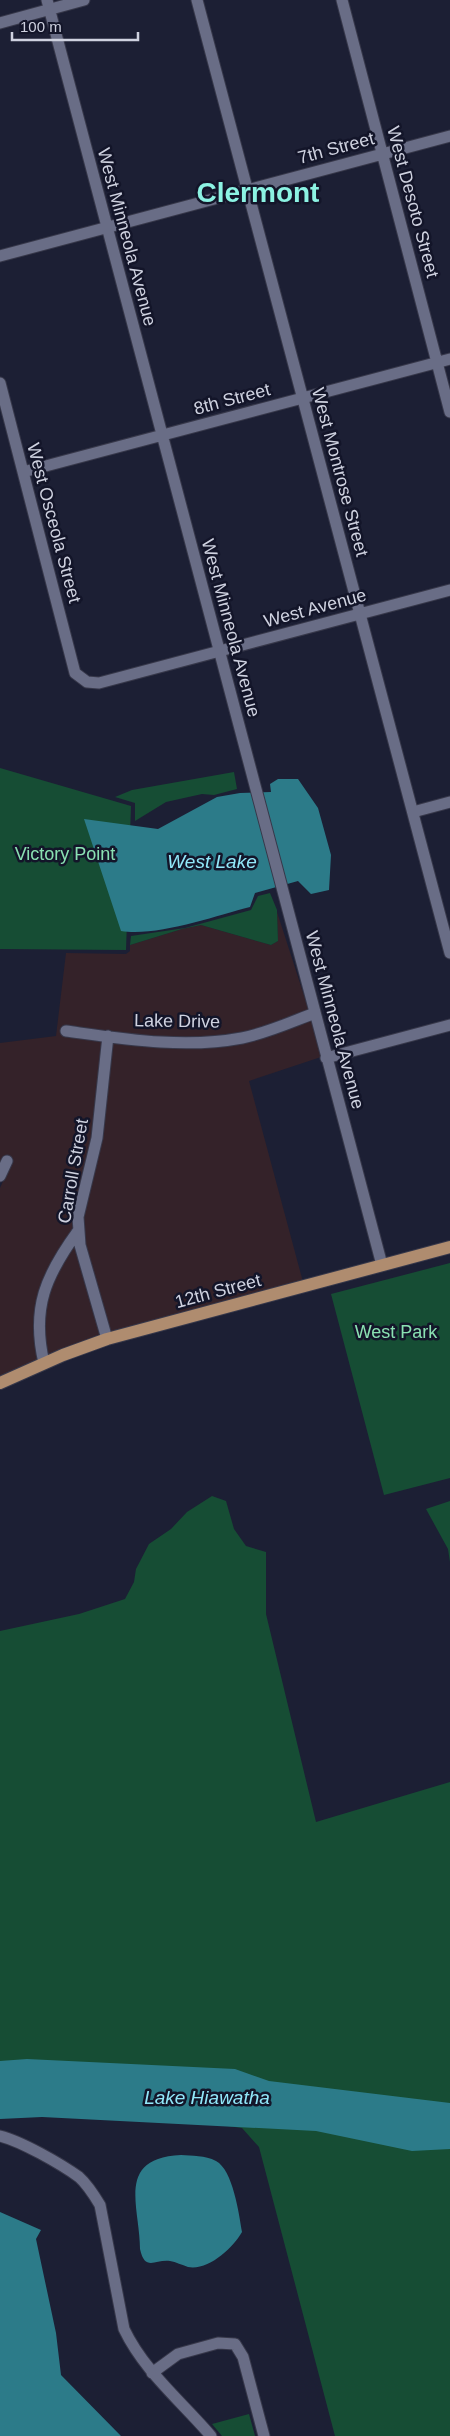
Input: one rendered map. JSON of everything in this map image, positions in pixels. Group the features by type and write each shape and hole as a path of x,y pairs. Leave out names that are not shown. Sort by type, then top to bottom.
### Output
{"main road":[{"name":"12th Street","path":"0,1384 44,1363 107,1339 450,1246"}],"street":[{"path":"0,22 48,5 84,0"},
{"name":"West Montrose Street","path":"197,0 450,953"},
{"name":"West Desoto Street","path":"342,0 450,412"},
{"name":"West Minneola Avenue","path":"48,5 382,1265"},
{"name":"7th Street","path":"0,256 450,136"},
{"name":"8th Street","path":"23,472 450,359"},
{"name":"West Osceola Street","path":"0,383 76,673"},
{"name":"West Avenue","path":"76,673 87,682 99,683 450,590"},
{"path":"413,812 450,802"},
{"name":"Lake Drive","path":"66,1031 159,1042 219,1041 258,1034 315,1014"},
{"path":"326,1058 450,1025"},
{"name":"Carroll Street","path":"107,1339 78,1232 80,1205 97,1138 108,1036"},
{"path":"0,1176 7,1161"},
{"path":"44,1363 38,1329 41,1303 54,1268 78,1232"},
{"path":"0,2136 13,2139 73,2174 92,2191 100,2205 124,2330 132,2347 152,2373 211,2436"},
{"path":"152,2373 178,2354 218,2343 235,2344 243,2357 264,2436"}],"shaded area":[{"path":"277,912 309,1011 257,1030 195,1038 159,1037 62,1026 61,1034 103,1040 93,1138 73,1230 41,1285 36,1303 33,1329 38,1361 0,1379 0,1188 13,1159 4,1156 0,1165 0,1043 56,1036 66,953 126,954 130,951 130,945 201,925 271,945 278,941"},
{"path":"311,1019 321,1057 249,1081 303,1282 111,1334 85,1244 83,1218 102,1138 112,1041 194,1047"},
{"path":"75,1244 101,1337 47,1357 43,1329 46,1304 58,1269"}],"green space":[{"name":"Victory Point","path":"0,768 131,806 126,950 0,949"},
{"path":"234,772 237,789 214,795 202,794 166,802 135,821 135,803 115,797 132,790"},
{"path":"270,893 277,910 278,941 271,945 201,925 130,945 131,936 185,928 251,910 258,896"},
{"name":"West Park","path":"450,1263 450,1478 384,1495 331,1294"},
{"path":"212,1496 226,1501 234,1529 246,1546 266,1552 266,1614 316,1822 450,1782 450,2121 0,2079 0,1631 79,1614 125,1599 134,1582 136,1569 149,1544 171,1529 187,1512"},
{"path":"450,1501 450,1562 448,1549 426,1509"},
{"path":"0,2096 450,2138 450,2436 335,2436 259,2147 242,2128"},
{"path":"249,2414 255,2436 222,2436 212,2424"}],"water":[{"name":"West Lake","path":"278,779 298,779 318,808 331,855 329,890 311,894 298,881 255,893 250,907 168,928 151,931 121,931 84,819 158,829 217,797 240,793 271,792 270,784"},
{"name":"Lake Hiawatha","path":"27,2059 235,2069 269,2081 450,2103 450,2149 412,2151 316,2131 42,2117 0,2119 0,2061"},
{"path":"181,2155 207,2158 216,2161 222,2166 231,2183 242,2232 233,2245 219,2257 212,2262 196,2267 188,2267 170,2261 151,2263 145,2260 140,2249 136,2202 136,2187 139,2175 147,2165 160,2158"},
{"path":"0,2212 41,2230 36,2239 56,2333 61,2375 121,2436 0,2436"}],"district":[{"name":"Clermont","path":"258,192"}]}
